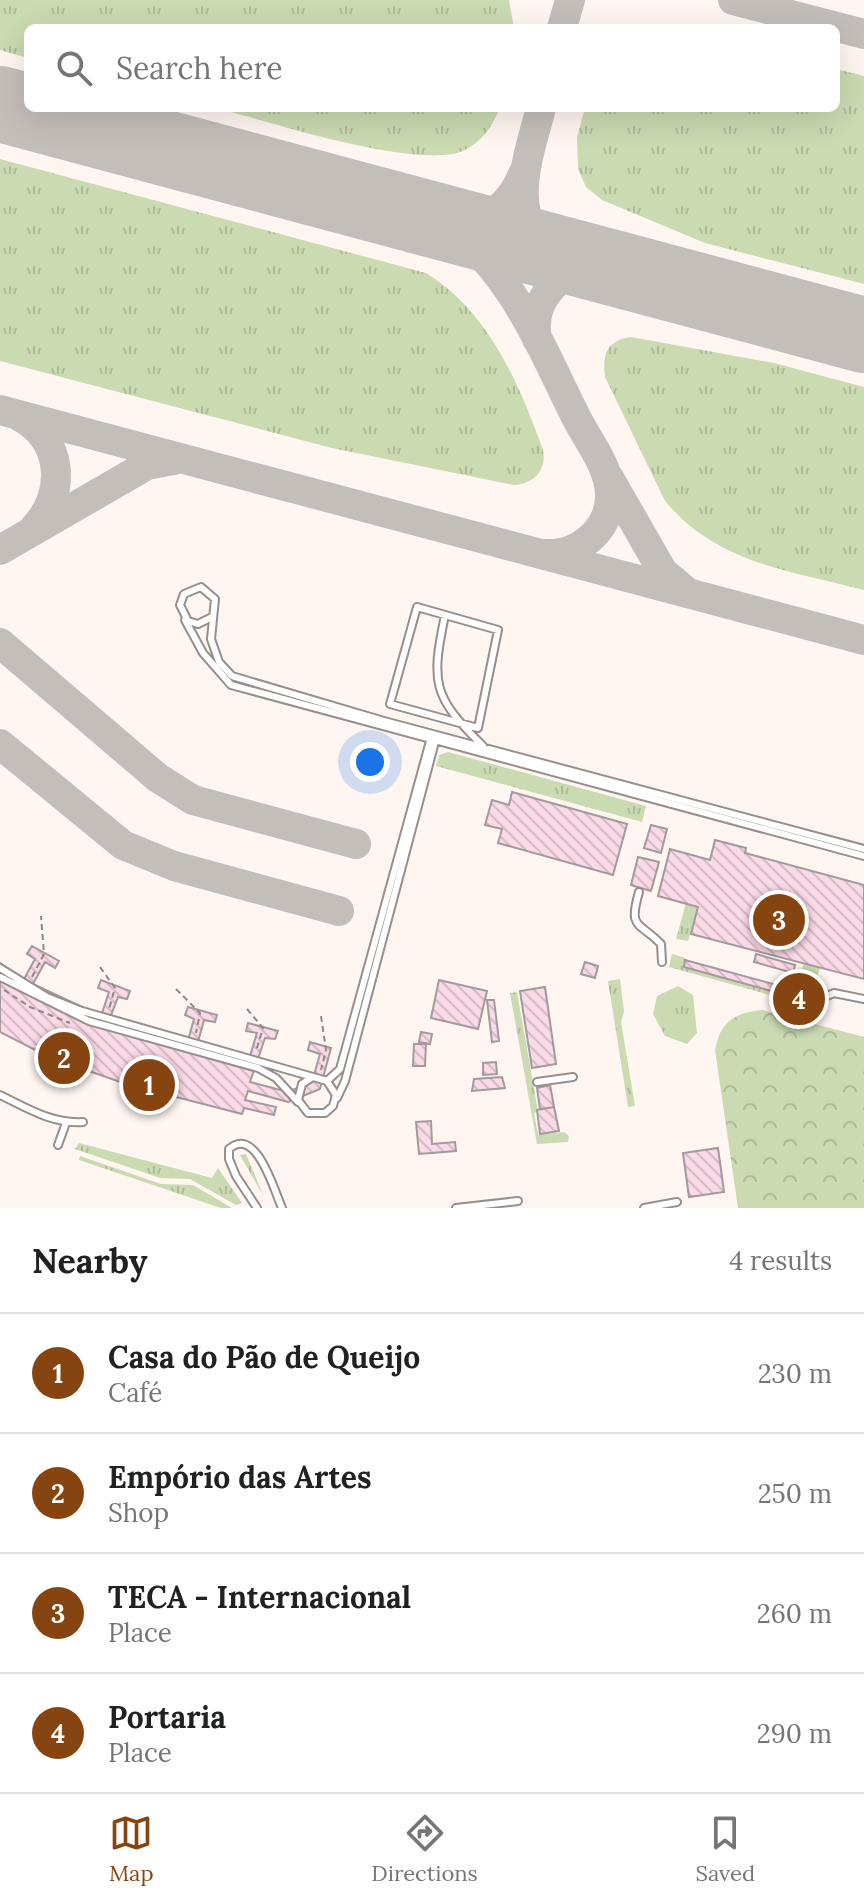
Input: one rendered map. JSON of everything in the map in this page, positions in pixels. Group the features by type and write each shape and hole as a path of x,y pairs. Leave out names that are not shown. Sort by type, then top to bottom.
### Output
{"lane":[{"path":"864,849 232,676 215,655 212,617 215,599 201,587 189,590 181,599 184,617 203,653 231,685 432,742 864,856"},
{"path":"417,607 498,630 478,728 459,722 390,704 417,607"},
{"path":"445,615 435,664 441,698 484,747"},
{"path":"184,617 198,624 212,617"},
{"path":"327,1081 340,1069 432,742"},
{"path":"0,977 89,1021 258,1068 276,1078 308,1113 319,1115 329,1110 345,1081 432,742"},
{"path":"639,892 637,927 661,944 662,962"},
{"path":"0,968 47,997 82,1011 327,1081 334,1090 335,1101"},
{"path":"821,1005 823,998 834,993 864,999"},
{"path":"537,1082 573,1077"},
{"path":"301,1105 300,1088 311,1078"},
{"path":"0,1095 66,1123 83,1122"},
{"path":"58,1145 66,1123"},
{"path":"257,1208 229,1159 229,1149 235,1144 254,1149 282,1208"},
{"path":"456,1208 518,1201"},
{"path":"644,1208 677,1202"}],"path":[{"path":"31,978 44,954 41,916"},
{"path":"100,967 115,988"},
{"path":"0,987 30,1007 78,1025"},
{"path":"176,989 200,1013"},
{"path":"247,1009 263,1028"},
{"path":"321,1016 326,1050"}],"green space":[{"path":"0,0 509,0 513,24 24,24 24,57 0,50"},
{"path":"840,70 864,76 864,284 705,243 602,200 586,187 578,169 577,137 584,112 840,112"},
{"path":"231,112 498,112 477,142 465,150 444,155 381,150"},
{"path":"0,159 426,273 467,307 499,351 523,399 543,450 541,470 528,482 514,485 332,448 0,361"},
{"path":"631,337 774,363 864,387 864,590 782,570 731,552 686,522 665,501 605,377 604,362 611,345"},
{"path":"448,752 646,806 642,822 436,766 439,755"},
{"path":"686,903 698,907 688,941 676,939"},
{"path":"672,954 686,958 684,967 771,991 773,984 784,987 781,998 669,967"},
{"path":"804,963 820,967 810,1003 795,994"},
{"path":"620,979 624,1011 621,1022 635,1106 628,1107 608,981"},
{"path":"678,986 693,995 697,1033 687,1044 665,1036 653,1014 657,996"},
{"path":"517,992 538,1111 534,1113 538,1135 564,1132 569,1136 568,1142 537,1144 510,993"},
{"path":"762,1010 864,1037 864,1208 738,1208 715,1050 721,1032 730,1021"},
{"path":"79,1143 212,1178 218,1168 242,1203 236,1205 190,1179 160,1178 75,1149"},
{"path":"246,1154 264,1197 240,1155"},
{"path":"80,1156 161,1184 193,1185 232,1208 221,1208 79,1160"}],"building":[{"path":"512,792 627,824 613,875 498,843 502,829 485,825 492,800 509,805"},
{"path":"651,825 667,829 661,853 644,848"},
{"path":"715,840 746,848 745,853 864,885 864,979 691,934 698,907 658,896 670,849 710,860"},
{"path":"638,857 659,862 651,891 631,885"},
{"path":"32,946 59,961 55,968 45,962 33,984 101,1016 109,992 98,988 101,980 130,991 127,999 118,997 110,1018 188,1040 194,1019 185,1015 188,1007 217,1015 215,1022 204,1020 198,1042 250,1056 257,1033 246,1031 248,1023 278,1031 275,1039 265,1038 250,1082 288,1092 312,1082 320,1054 308,1050 310,1042 331,1048 320,1089 288,1102 248,1091 245,1100 276,1107 274,1115 244,1108 242,1114 126,1084 49,1057 0,1032 0,963 24,979 35,959 27,954"},
{"path":"756,954 795,965 793,973 754,962"},
{"path":"685,960 773,984 771,991 684,967"},
{"path":"585,962 598,966 595,978 581,974"},
{"path":"439,980 487,991 478,1029 431,1018"},
{"path":"545,987 556,1064 532,1068 520,991"},
{"path":"799,994 804,999 799,1004 794,999"},
{"path":"487,1000 494,1000 499,1041 492,1042"},
{"path":"421,1032 432,1034 430,1044 419,1042"},
{"path":"414,1044 426,1044 425,1066 413,1066"},
{"path":"496,1062 497,1074 483,1075 483,1063"},
{"path":"502,1077 505,1088 472,1091 474,1079"},
{"path":"550,1085 554,1107 540,1109 537,1088"},
{"path":"554,1107 559,1131 540,1134 537,1110"},
{"path":"431,1121 432,1144 455,1142 456,1151 419,1154 416,1122"},
{"path":"718,1148 724,1192 689,1197 683,1153"}],"taxiway":[{"path":"563,24 570,0"},
{"path":"733,0 825,24"},
{"path":"840,28 864,34"},
{"path":"540,112 530,147 524,189 525,209 531,226 543,242 562,253 617,269"},
{"path":"441,222 469,222 491,214 509,198 523,174"},
{"path":"441,222 486,261 522,310 607,476 610,500 602,525 583,544 571,550 544,554"},
{"path":"537,339 538,310 552,287 575,272 603,267"},
{"path":"0,410 864,640"},
{"path":"19,416 45,438 56,467 52,499 35,527"},
{"path":"0,550 147,465 178,459"},
{"path":"609,478 663,572 687,592"},
{"path":"0,643 158,778 193,800 356,844"},
{"path":"0,744 123,845 174,866 339,911"}],"runway":[{"path":"0,104 24,110"},
{"path":"30,112 864,335"}],"place":[{"name":"TECA - Internacional","path":"779,920"},
{"name":"Portaria","path":"799,999"},
{"name":"Empório das Artes","path":"64,1058"},
{"name":"Casa do Pão de Queijo","path":"149,1085"}]}
